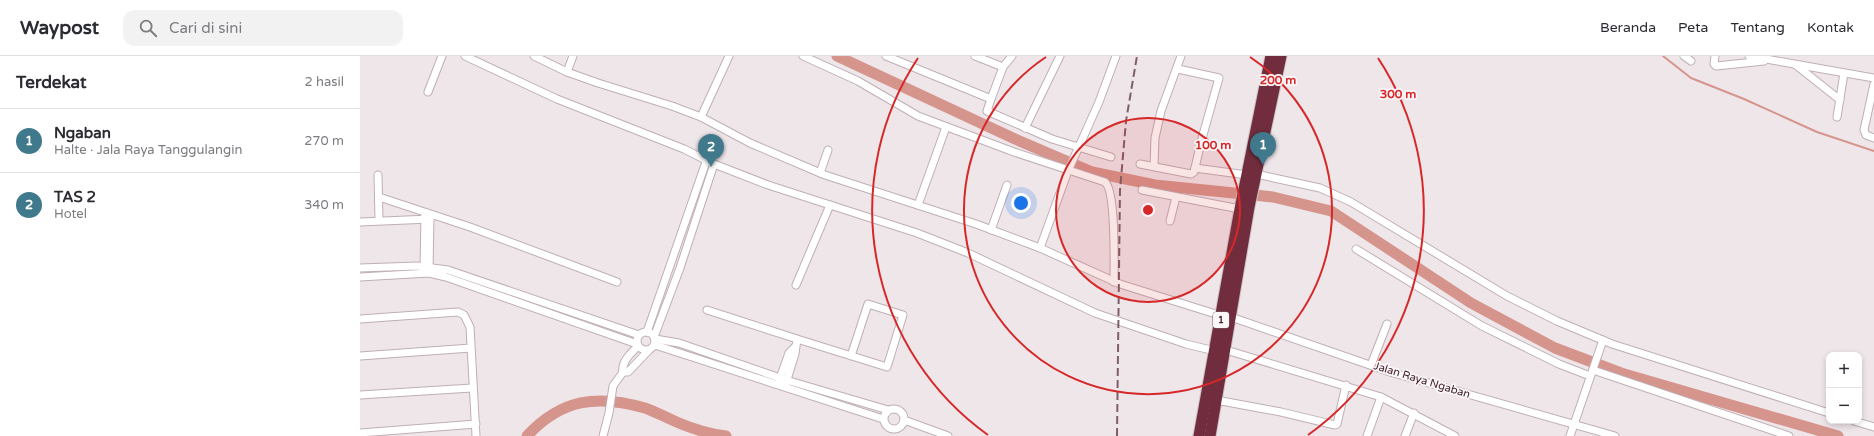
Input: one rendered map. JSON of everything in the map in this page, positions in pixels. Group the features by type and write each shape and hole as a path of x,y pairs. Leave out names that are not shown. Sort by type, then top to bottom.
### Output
{"highway":[{"name":"1","path":"1251,176 1271,56"},
{"name":"1","path":"1198,436 1220,351 1244,206 1281,56"},
{"name":"1","path":"1210,436 1216,400 1220,351"}],"street":[{"path":"428,92 442,56"},
{"path":"466,56 557,99 707,159 714,164 768,185 911,232 968,253 1095,313 1186,344 1220,351 1346,385 1381,397 1414,413 1455,436"},
{"name":"Jalan Raya Ngaban","path":"534,56 567,72 672,106 701,118 750,143 820,173 918,205 1040,248 1114,282 1226,316 1371,365 1615,436"},
{"path":"567,72 573,56"},
{"path":"701,118 729,56"},
{"path":"803,56 858,81 918,116 946,127 1070,168 1105,182 1109,187 1115,251 1114,282"},
{"path":"886,56 991,99"},
{"path":"974,56 1003,67"},
{"path":"1012,56 1003,67 987,112 1077,149 1110,157"},
{"path":"1025,128 1060,56"},
{"path":"1040,248 1077,149 1116,56"},
{"path":"1154,166 1155,138 1161,111 1178,70 1181,56"},
{"path":"1684,56 1691,61"},
{"path":"1715,56 1714,64 1716,66 1772,60"},
{"path":"1749,56 1874,78"},
{"path":"1796,64 1840,100"},
{"path":"1140,164 1191,174 1194,172 1200,142 1219,78 1178,70"},
{"path":"1837,117 1844,73"},
{"path":"1874,84 1864,133 1869,137 1874,138"},
{"path":"918,205 946,127"},
{"path":"820,173 828,150"},
{"path":"647,332 707,159"},
{"path":"623,372 628,372 649,350 655,340 714,164"},
{"path":"1195,168 1320,188 1351,202 1507,296 1557,322 1603,340 1826,412"},
{"path":"378,175 379,220"},
{"path":"991,230 1007,185"},
{"path":"1142,190 1176,197 1244,206"},
{"path":"379,197 428,216 470,227 617,282"},
{"path":"1170,221 1176,197"},
{"path":"796,285 830,205"},
{"path":"360,222 428,216"},
{"path":"427,270 428,216"},
{"path":"1356,249 1482,326 1559,364 1592,371 1789,436"},
{"path":"670,265 680,268"},
{"path":"360,268 427,270 457,281 639,335 647,332"},
{"path":"360,277 427,270"},
{"path":"706,310 797,339 851,356 887,367 903,315 868,304 851,356"},
{"path":"540,306 638,345 641,349 649,350"},
{"path":"360,318 460,313 464,315 469,324 476,436"},
{"path":"1371,365 1387,324"},
{"path":"647,332 655,340 782,382 883,419 888,427 893,429 902,425 904,420 904,416 897,409 888,410 842,396 782,382"},
{"path":"603,436 609,413 612,389 623,372 622,367 638,345 639,335"},
{"path":"782,382 795,354 797,339"},
{"path":"1570,436 1603,340"},
{"path":"360,356 471,348"},
{"path":"1216,400 1281,412 1335,425 1337,424 1346,385"},
{"path":"360,395 472,388"},
{"path":"839,404 842,396"},
{"path":"1367,436 1381,397"},
{"path":"883,419 888,410"},
{"path":"1405,436 1414,413"},
{"path":"904,420 948,436"},
{"path":"360,432 476,424"},
{"path":"1862,424 1874,428"}],"waterway":[{"path":"837,56 1015,139 1092,172 1155,185 1273,197 1331,211 1471,303 1555,348 1621,373 1838,436"},
{"path":"1663,56 1691,78 1744,99 1817,132 1874,151"},
{"path":"527,436 553,414 567,407 596,401 611,401 645,408 690,427 708,433 726,436"}],"railway":[{"path":"1117,436 1120,190 1126,121 1137,56"}],"place":[{"name":"Ngaban","path":"1263,165"},
{"name":"TAS 2","path":"711,167"}]}
